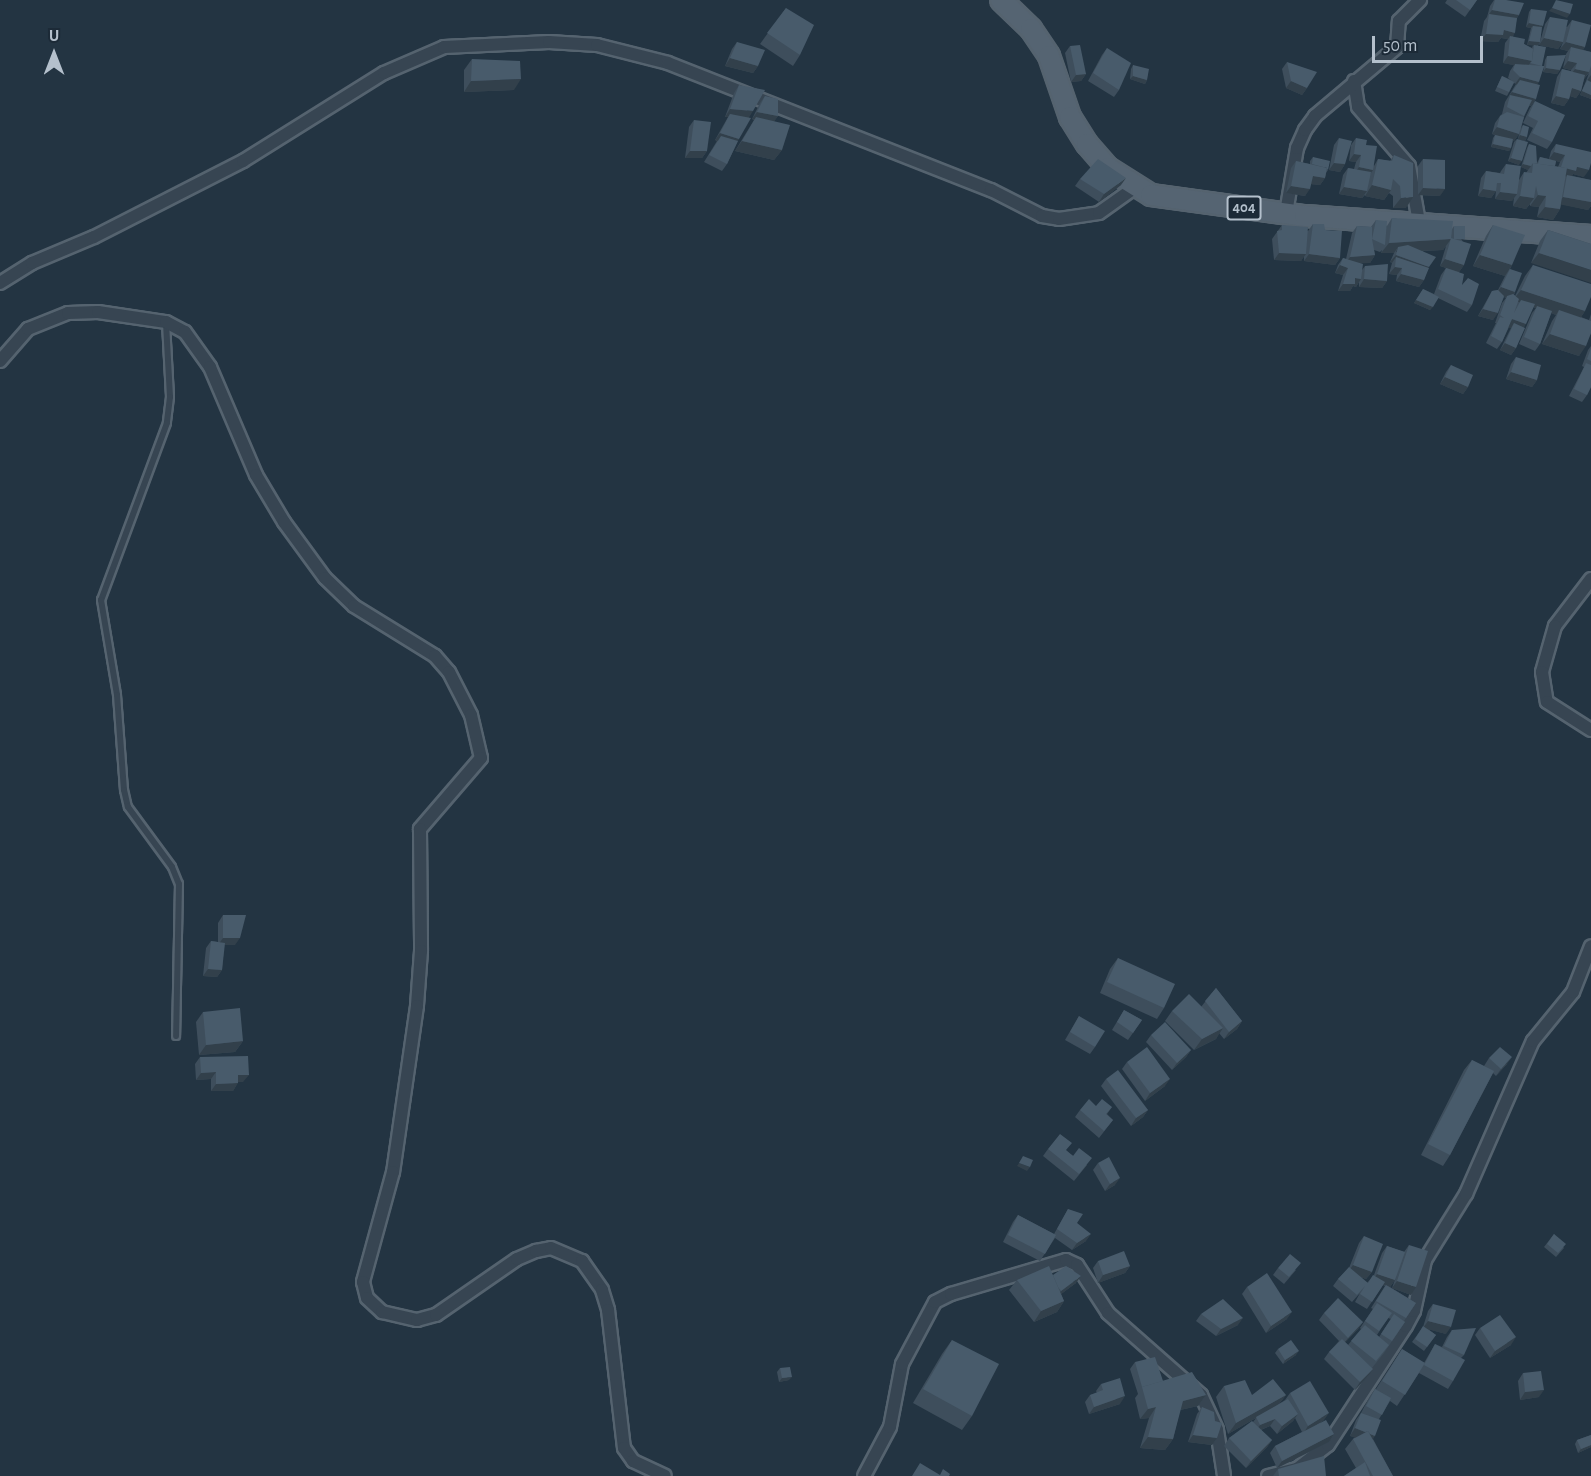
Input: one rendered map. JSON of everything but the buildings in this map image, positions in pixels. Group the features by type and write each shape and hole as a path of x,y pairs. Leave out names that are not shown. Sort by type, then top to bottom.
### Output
{"main road":[{"name":"404","path":"1001,0 1025,23 1049,56 1070,117 1087,144 1134,188 1151,195 1286,213 1591,236"}],"street":[{"path":"1286,213 1297,148 1305,130 1315,116 1397,47 1398,24 1420,0"},
{"path":"0,283 32,264 94,237 243,161 384,73 444,47 549,42 597,45 668,63 991,190 1042,216 1067,218 1099,213 1134,188"},
{"path":"1354,81 1358,107 1412,171 1419,222"},
{"path":"0,361 28,329 68,313 98,312 166,322 185,332 204,355 256,475 304,550 354,606 435,656 449,672 471,715 481,746 475,768 420,829 420,976 393,1172 365,1267 363,1282 367,1298 382,1312 417,1320 436,1315 518,1258 536,1251 551,1248 582,1261 602,1290 608,1310 624,1448 633,1461 665,1476"},
{"path":"1591,579 1555,626 1542,672 1547,702 1591,730"},
{"path":"1268,1476 1297,1469 1328,1445 1406,1326 1414,1311 1425,1260 1466,1194 1533,1041 1573,992 1591,946"},
{"path":"864,1476 891,1426 902,1364 935,1302 951,1294 1066,1260 1077,1265 1108,1313 1201,1395 1217,1430 1224,1476"}],"lane":[{"path":"166,322 170,397 167,423 101,600 117,694 124,790 128,807 172,867 179,884 176,1036"}]}
